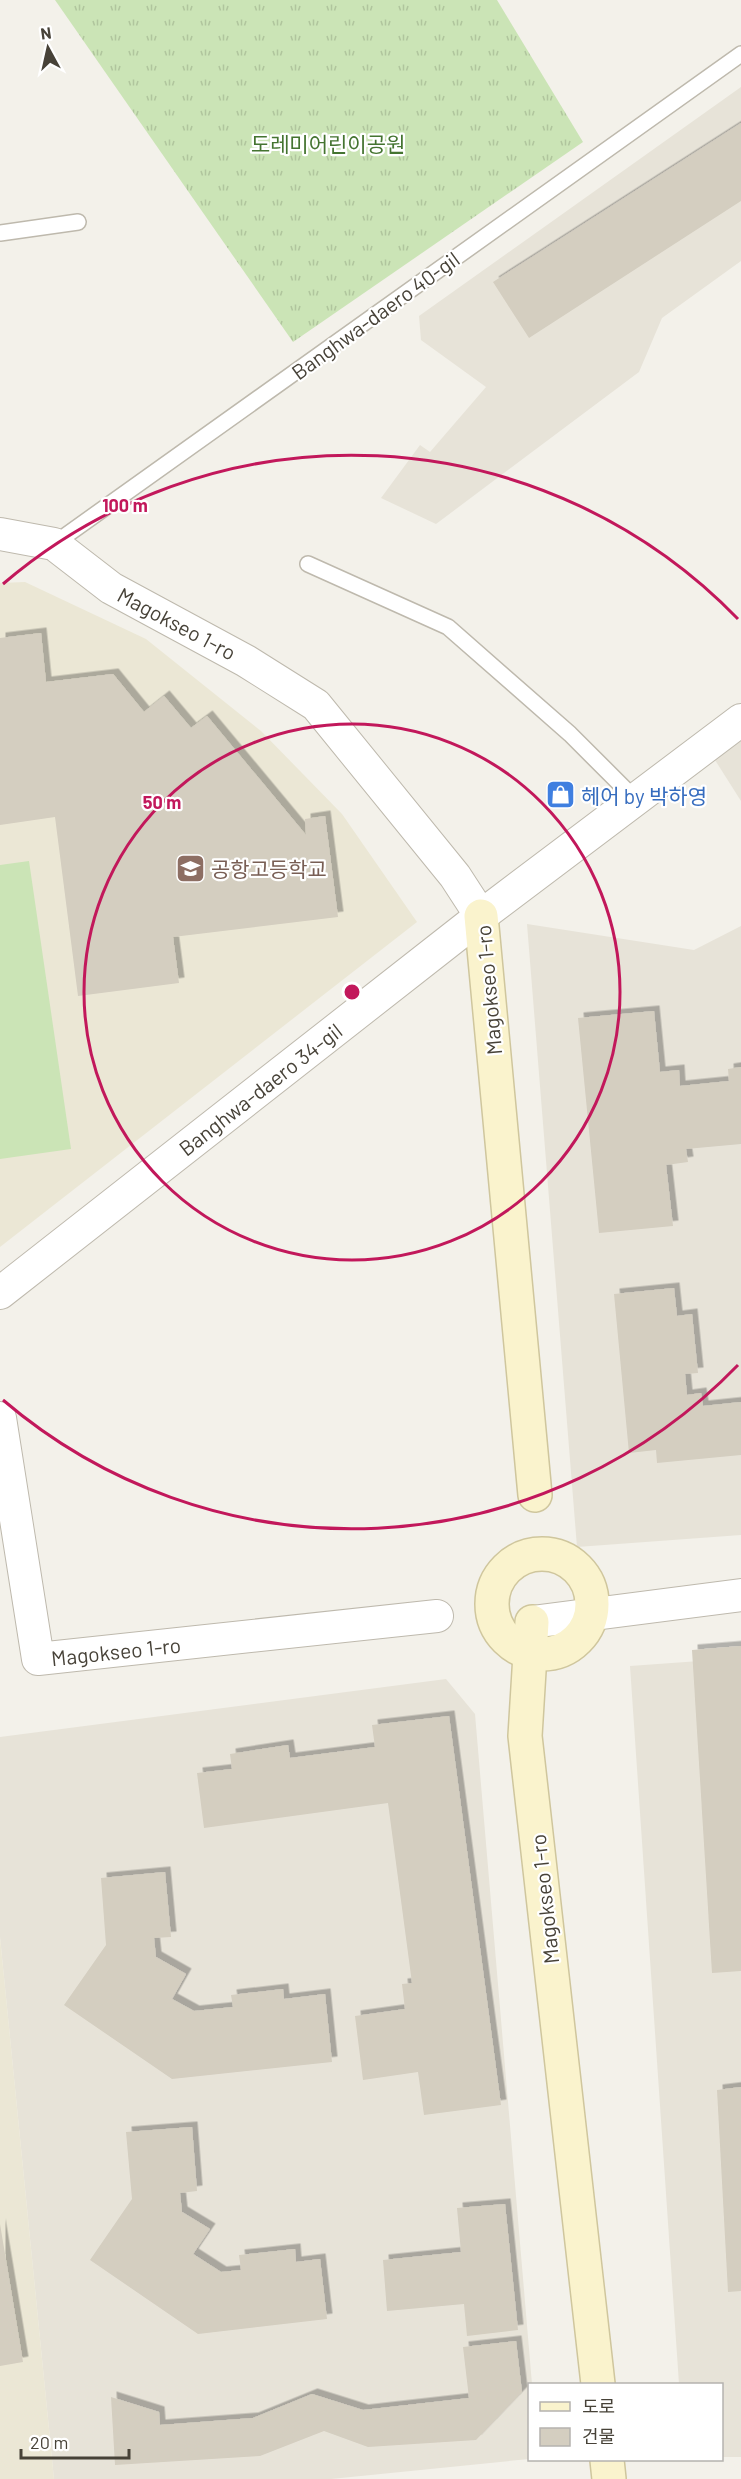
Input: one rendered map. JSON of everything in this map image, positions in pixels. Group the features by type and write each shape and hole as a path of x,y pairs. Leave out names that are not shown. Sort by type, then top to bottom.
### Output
{"street":[{"path":"0,534 54,544"},
{"name":"Magokseo 1-ro","path":"54,544 111,588 246,661 316,705 455,876 481,916 535,1495"},
{"name":"Banghwa-daero 34-gil","path":"0,1293 481,916 741,720"},
{"name":"Magokseo 1-ro","path":"0,1418 38,1659 437,1616"},
{"name":"Magokseo 1-ro","path":"598,2383 525,1736 532,1622 741,1595"},
{"path":"607,2461 609,2479"}],"lane":[{"name":"Banghwa-daero 40-gil","path":"54,544 741,54"},
{"path":"0,233 78,222"},
{"path":"308,564 448,627 570,734 635,799"}],"shaded area":[{"path":"741,87 741,261 662,318 639,372 436,524 381,498 420,445 430,452 486,387 421,340 419,316"},
{"name":"공항고등학교","path":"25,582 146,639 261,731 342,814 417,922 0,1247 0,583"},
{"path":"741,741 741,801 715,760"},
{"path":"527,924 694,950 741,926 741,1535 577,1547"},
{"path":"741,1658 741,2457 723,2457 723,2383 679,2383 630,1666"},
{"path":"446,1679 475,1714 532,2383 528,2383 528,2459 331,2479 54,2479 0,1937 0,1737"},
{"path":"0,1937 54,2479 0,2479"}],"green space":[{"name":"도레미어린이공원","path":"55,0 497,0 583,142 293,342"},
{"path":"29,861 71,1149 0,1159 0,865"}],"building":[{"path":"741,123 741,201 529,338 493,282"},
{"path":"41,633 46,682 113,674 144,712 164,696 191,728 207,716 306,835 305,819 325,816 338,917 173,937 179,983 78,996 55,817 0,825 0,638"},
{"path":"654,1011 660,1072 679,1070 680,1086 729,1081 728,1069 741,1067 741,1144 686,1149 688,1162 666,1165 673,1226 599,1233 578,1018"},
{"path":"674,1288 677,1316 692,1314 698,1373 685,1374 687,1395 701,1393 703,1406 741,1402 741,1455 657,1463 656,1450 629,1453 614,1294"},
{"path":"741,1646 741,1971 712,1973 692,1650"},
{"path":"449,1716 501,2105 424,2115 418,2072 363,2080 355,2016 405,2009 402,1984 412,1983 388,1803 204,1828 197,1773 232,1769 230,1754 288,1745 290,1758 375,1747 372,1725"},
{"path":"165,1872 171,1937 154,1938 156,1957 186,1974 172,1999 194,2011 233,2007 231,1995 283,1989 284,1999 325,1994 332,2062 172,2079 64,2005 106,1945 101,1878"},
{"path":"741,2087 741,2291 728,2292 717,2090"},
{"path":"192,2127 197,2191 180,2193 182,2212 210,2229 193,2254 221,2272 241,2270 239,2255 295,2249 296,2262 320,2259 327,2319 198,2334 90,2260 132,2199 126,2132"},
{"path":"505,2204 518,2330 467,2336 464,2304 387,2311 383,2260 461,2252 457,2208"},
{"path":"0,2224 23,2362 0,2366"},
{"path":"516,2341 522,2392 476,2440 368,2447 324,2431 260,2456 115,2465 111,2397 159,2412 160,2425 253,2418 312,2394 363,2410 469,2398 463,2347"}],"place":[{"name":"헤어 by 박하영","path":"560,795"},
{"name":"공항고등학교","path":"190,868"}]}
